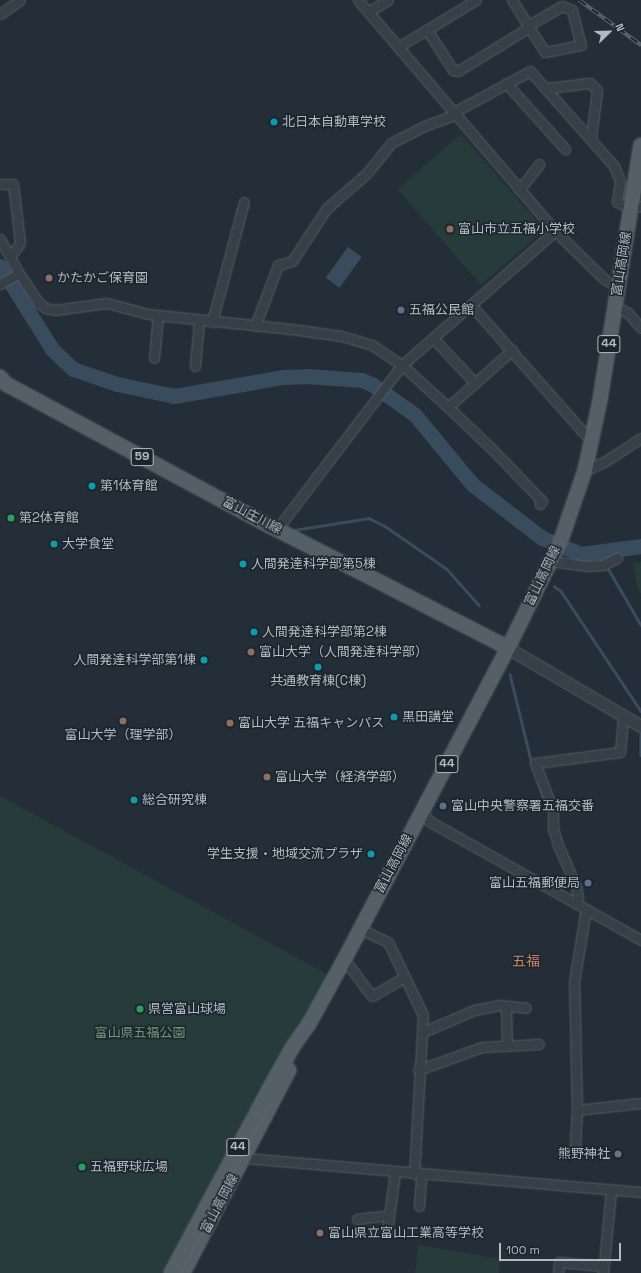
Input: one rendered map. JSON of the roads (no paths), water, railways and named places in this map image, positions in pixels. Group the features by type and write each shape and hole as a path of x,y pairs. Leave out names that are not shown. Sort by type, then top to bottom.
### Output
{"main road":[{"name":"富山高岡線","path":"341,967 508,648 561,540 585,470 592,436 618,287 636,207 641,145"},
{"name":"富山庄川線","path":"2,383 278,529 508,648"},
{"name":"44","path":"309,1024 341,967"},
{"name":"富山高岡線","path":"183,1273 277,1096 309,1024"},
{"name":"富山高岡線","path":"171,1273 271,1085 309,1024"}],"street":[{"path":"0,14 20,0"},
{"path":"358,0 555,231 604,279 618,287"},
{"path":"368,12 388,0"},
{"path":"398,47 476,0"},
{"path":"427,30 453,70 458,71 529,27 562,6 572,10 581,45 545,52 529,27 512,0"},
{"path":"255,326 278,265 292,261 327,208 367,173 391,143 424,126 455,114 506,82 530,71 591,138 619,174 617,202 636,207"},
{"path":"506,82 565,149"},
{"path":"546,88 590,83 597,90 591,138"},
{"path":"519,190 539,164"},
{"path":"0,184 13,184 20,243 11,256"},
{"path":"212,322 244,202"},
{"path":"278,529 386,384 402,365 555,231"},
{"path":"0,239 11,256 15,275 39,303 46,308 55,310 107,303 158,315 200,321 342,336 372,345 402,365 448,407 492,449 542,501 540,504"},
{"path":"1,284 15,275"},
{"path":"471,305 584,433 592,436"},
{"path":"615,306 628,312 641,328"},
{"path":"154,358 158,315"},
{"path":"195,366 200,321"},
{"path":"433,338 475,383"},
{"path":"448,407 512,350"},
{"path":"585,470 604,462 641,438"},
{"path":"552,558 588,566 605,564 617,558"},
{"path":"508,648 638,725"},
{"path":"575,902 578,897 576,886 558,845 553,829 553,810 535,763 620,752 622,716"},
{"path":"422,812 429,821 641,940"},
{"path":"575,1147 577,1110 574,982 586,909"},
{"path":"360,929 388,942 423,1015 423,1032 418,1070 419,1206"},
{"path":"341,967 350,967 372,996 405,977"},
{"path":"423,1032 474,1010 506,1006 526,1008"},
{"path":"506,1006 507,1046"},
{"path":"418,1070 482,1047 539,1044"},
{"path":"577,1110 641,1103"},
{"path":"245,1158 611,1191 641,1192"},
{"path":"387,1232 395,1172"},
{"path":"558,1273 559,1262 603,1270 611,1191"},
{"path":"357,1219 389,1215"}],"water":[{"path":"348,247 362,257 339,288 326,278"}],"waterway":[{"path":"0,266 52,349 73,369 117,384 174,396 283,377 307,376 362,380 373,385 415,415 473,485 542,538 581,554 641,546"},
{"path":"294,530 369,518 385,526 447,569 479,605"},
{"path":"595,553 603,562"},
{"path":"606,565 641,625"},
{"path":"554,586 561,591 641,711"},
{"path":"510,674 532,764"},
{"path":"641,734 641,755"},
{"path":"539,784 544,798"}],"tram line":[{"path":"180,1273 271,1102"}],"railway":[{"path":"579,0 641,45"}],"place":[{"name":"北日本自動車学校","path":"274,122"},
{"name":"富山市立五福小学校","path":"450,229"},
{"name":"かたかご保育園","path":"49,278"},
{"name":"五福公民館","path":"401,310"},
{"name":"第1体育館","path":"92,486"},
{"name":"第2体育館","path":"11,518"},
{"name":"大学食堂","path":"54,544"},
{"name":"人間発達科学部第5棟","path":"243,564"},
{"name":"人間発達科学部第2棟","path":"254,632"},
{"name":"富山大学（人間発達科学部）","path":"251,652"},
{"name":"人間発達科学部第1棟","path":"204,660"},
{"name":"共通教育棟(C棟)","path":"318,667"},
{"name":"黒田講堂","path":"394,717"},
{"name":"富山大学（理学部）","path":"123,721"},
{"name":"富山大学 五福キャンパス","path":"230,723"},
{"name":"富山大学（経済学部）","path":"267,777"},
{"name":"総合研究棟","path":"134,800"},
{"name":"富山中央警察署五福交番","path":"443,806"},
{"name":"学生支援・地域交流プラザ","path":"371,854"},
{"name":"富山五福郵便局","path":"588,883"},
{"name":"県営富山球場","path":"140,1009"},
{"name":"熊野神社","path":"618,1154"},
{"name":"五福野球広場","path":"82,1167"},
{"name":"富山県立富山工業高等学校","path":"320,1233"}],"district":[{"name":"五福","path":"526,961"}],"park label":[{"name":"富山県五福公園","path":"140,1033"}]}
